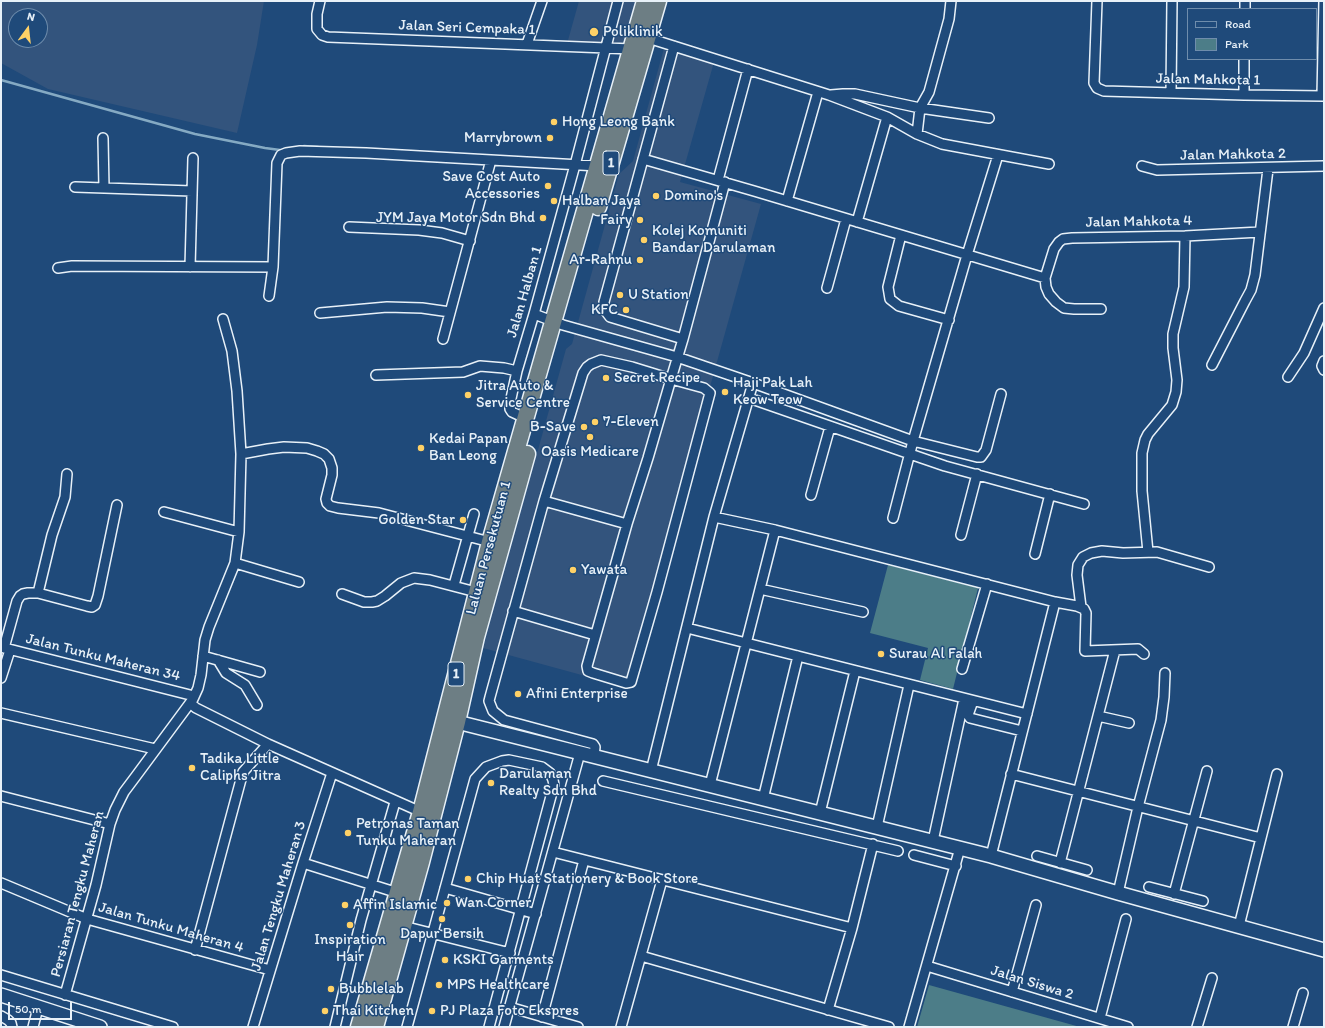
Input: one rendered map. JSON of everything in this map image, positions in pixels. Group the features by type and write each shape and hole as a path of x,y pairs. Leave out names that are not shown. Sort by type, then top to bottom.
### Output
{"highway":[{"name":"Laluan Persekutuan 1","path":"375,1027 457,722 476,637 598,166 645,1"},
{"name":"Laluan Persekutuan 1","path":"359,1027 421,812 476,592 525,418 558,323 648,38 658,1"}],"street":[{"name":"Jalan Seri Cempaka 1","path":"320,1 317,14 317,29 322,35 328,37 527,44 632,50"},
{"path":"527,44 542,1"},
{"name":"Jalan Halban 1","path":"525,418 514,414 510,406 517,371 575,165 618,1"},
{"path":"917,134 920,108 929,92 949,18 951,1"},
{"name":"Jalan Mahkota 1","path":"1097,1 1094,83 1097,88 1104,91 1323,96"},
{"path":"1171,93 1172,1"},
{"path":"1323,96 1324,1"},
{"path":"648,38 829,95 887,117 917,134 942,144 1049,164"},
{"path":"674,46 604,302 604,309 610,317 683,339"},
{"path":"1244,60 1244,95"},
{"path":"594,756 595,747 593,744 504,720 493,710 489,701 544,501 583,373 587,367 596,361 601,360 607,361 671,379 704,388 710,393 631,682 626,683 588,672 587,666 627,524 671,379 677,357 683,339 748,69"},
{"path":"787,201 818,92"},
{"path":"829,95 855,94 920,108 989,118"},
{"path":"857,222 887,117"},
{"path":"103,138 104,188"},
{"path":"269,296 273,267 277,163 281,155 291,151 366,153 598,166"},
{"path":"893,518 913,441 998,154"},
{"path":"190,267 193,158"},
{"path":"643,159 1045,278 1046,287 1049,294 1064,308 1101,309"},
{"path":"443,339 491,160"},
{"name":"Jalan Mahkota 2","path":"1142,166 1157,170 1268,169 1324,166"},
{"path":"1212,365 1251,290 1255,275 1268,169"},
{"path":"76,187 192,191"},
{"path":"827,288 846,219"},
{"path":"349,227 419,230 442,233 470,241"},
{"name":"Jalan Mahkota 4","path":"1045,278 1055,245 1063,239 1185,236 1260,232"},
{"path":"901,235 888,287 890,300 899,306 949,320"},
{"path":"1148,552 1142,498 1142,453 1148,434 1172,405 1176,392 1177,380 1173,348 1173,334 1184,287 1185,236"},
{"path":"58,268 72,266 273,267"},
{"path":"320,312 387,307 422,308 450,312"},
{"path":"1288,377 1304,353 1324,308"},
{"path":"534,314 558,323 677,357 913,441 977,457 981,457 986,450 1001,394"},
{"name":"Persiaran Tengku Maheran","path":"65,995 87,919 110,824 115,810 124,792 192,700 198,688 208,627 235,563 239,532 241,454 237,391 232,351 223,319"},
{"path":"376,375 463,372 480,366 504,368 517,371"},
{"path":"651,771 714,517 753,383"},
{"path":"749,398 910,454 1084,504"},
{"path":"811,495 830,427"},
{"path":"241,454 284,447 307,448 317,451 324,454 329,460 332,468 332,475 326,499 330,506 379,514 490,542"},
{"path":"38,593 52,535 65,497 67,474"},
{"path":"961,535 977,474"},
{"path":"1035,554 1050,494"},
{"path":"544,501 627,524"},
{"path":"1,678 5,648 17,601 20,596 28,593 38,593 87,606 92,607 95,605 116,505"},
{"path":"164,512 239,532"},
{"path":"454,585 474,514"},
{"path":"714,517 775,530 1055,602 1081,607 1086,613 1085,651 1138,649 1144,654"},
{"path":"710,785 775,530"},
{"path":"1081,607 1077,575 1078,565 1083,557 1091,553 1102,551 1123,553 1157,552 1209,567"},
{"path":"235,563 299,582"},
{"path":"342,594 359,600 372,602 381,599 401,583 408,580 421,578 454,585 476,592"},
{"path":"962,669 987,584"},
{"path":"760,589 863,612"},
{"path":"991,856 1055,602"},
{"path":"513,611 595,635"},
{"path":"687,628 1027,714"},
{"name":"Jalan Tunku Maheran 34","path":"5,648 192,700 196,708 268,744 395,802 421,812"},
{"path":"1060,863 1115,650"},
{"path":"203,656 260,672"},
{"path":"763,799 798,656"},
{"path":"218,660 226,673 245,685 257,705"},
{"path":"820,813 855,671"},
{"path":"1118,893 1138,807 1161,720 1165,673"},
{"path":"877,827 909,685"},
{"path":"968,700 968,715 970,718 1022,731"},
{"path":"933,841 968,700"},
{"path":"1,712 155,749"},
{"path":"1098,716 1129,723"},
{"path":"457,722 991,856 1324,950"},
{"path":"514,737 517,724"},
{"path":"195,950 243,772 268,744"},
{"path":"504,1027 580,753"},
{"path":"406,1027 473,784 475,779 486,767 509,760 542,768 550,773 553,780 553,790 522,910 489,1027"},
{"path":"1174,894 1207,771"},
{"name":"Jalan Tengku Maheran 3","path":"253,1027 332,773"},
{"path":"1011,774 1261,838"},
{"path":"1239,926 1277,774"},
{"path":"603,781 898,851"},
{"path":"1,796 110,824"},
{"path":"335,1027 361,920 395,802"},
{"path":"828,1010 852,928 873,844"},
{"path":"910,1027 960,848"},
{"path":"553,852 852,928"},
{"path":"914,855 956,866"},
{"path":"1037,856 1087,870"},
{"path":"542,1017 584,860"},
{"path":"303,863 398,893"},
{"path":"621,1027 662,880"},
{"name":"Jalan Tunku Maheran 4","path":"1,883 87,919 270,970"},
{"path":"1149,887 1203,902"},
{"path":"445,888 536,914"},
{"path":"1012,992 1036,905"},
{"path":"1100,1018 1126,919"},
{"path":"403,926 510,953"},
{"path":"641,956 889,1027"},
{"name":"Jalan Siswa 2","path":"927,966 1100,1018 1114,1025 1128,1027"},
{"path":"1,975 173,1027"},
{"path":"1197,1027 1212,978"},
{"path":"1293,1027 1303,993"},
{"path":"1,995 100,1027"},
{"path":"509,1007 578,1027"},
{"path":"33,1027 38,1008"},
{"path":"1,1016 11,1023 12,1027"}],"shaded area":[{"path":"1,1 264,1 257,45 237,133 48,89 1,63"},
{"path":"579,1 637,1 621,53 565,51"},
{"path":"666,41 716,55 680,182 761,204 629,688 483,648 566,349 572,344 619,174 633,161"}],"green space":[{"path":"888,565 978,588 953,689 920,680 928,648 870,633"},
{"path":"929,985 1080,1027 917,1027"}],"waterway":[{"path":"1,80 195,134 280,150"},
{"path":"304,146 318,147"}],"place":[{"name":"Poliklinik","path":"594,32"},
{"name":"Hong Leong Bank","path":"554,122"},
{"name":"Marrybrown","path":"550,138"},
{"name":"Save Cost Auto Accessories","path":"548,186"},
{"name":"Domino's","path":"656,196"},
{"name":"Halban Jaya","path":"554,201"},
{"name":"JYM Jaya Motor Sdn Bhd","path":"543,218"},
{"name":"Fairy","path":"640,220"},
{"name":"Kolej Komuniti Bandar Darulaman","path":"644,240"},
{"name":"Ar-Rahnu","path":"640,260"},
{"name":"U Station","path":"620,295"},
{"name":"KFC","path":"626,310"},
{"name":"Secret Recipe","path":"606,378"},
{"name":"Haji Pak Lah Keow Teow","path":"725,392"},
{"name":"Jitra Auto & Service Centre","path":"468,395"},
{"name":"7-Eleven","path":"595,422"},
{"name":"B-Save","path":"584,427"},
{"name":"Oasis Medicare","path":"590,437"},
{"name":"Kedai Papan Ban Leong","path":"421,448"},
{"name":"Golden Star","path":"463,520"},
{"name":"Yawata","path":"573,570"},
{"name":"Surau Al Falah","path":"881,654"},
{"name":"Afini Enterprise","path":"518,694"},
{"name":"Tadika Little Caliphs Jitra","path":"192,768"},
{"name":"Darulaman Realty Sdn Bhd","path":"491,783"},
{"name":"Petronas Taman Tunku Maheran","path":"348,833"},
{"name":"Chip Huat Stationery & Book Store","path":"468,879"},
{"name":"Wan Corner","path":"447,903"},
{"name":"Affin Islamic","path":"345,905"},
{"name":"Dapur Bersih","path":"442,919"},
{"name":"Inspiration Hair","path":"350,925"},
{"name":"KSKI Garments","path":"445,960"},
{"name":"MPS Healthcare","path":"439,985"},
{"name":"Bubblelab","path":"331,989"},
{"name":"Thai Kitchen","path":"325,1011"},
{"name":"PJ Plaza Foto Ekspres","path":"432,1011"}]}
